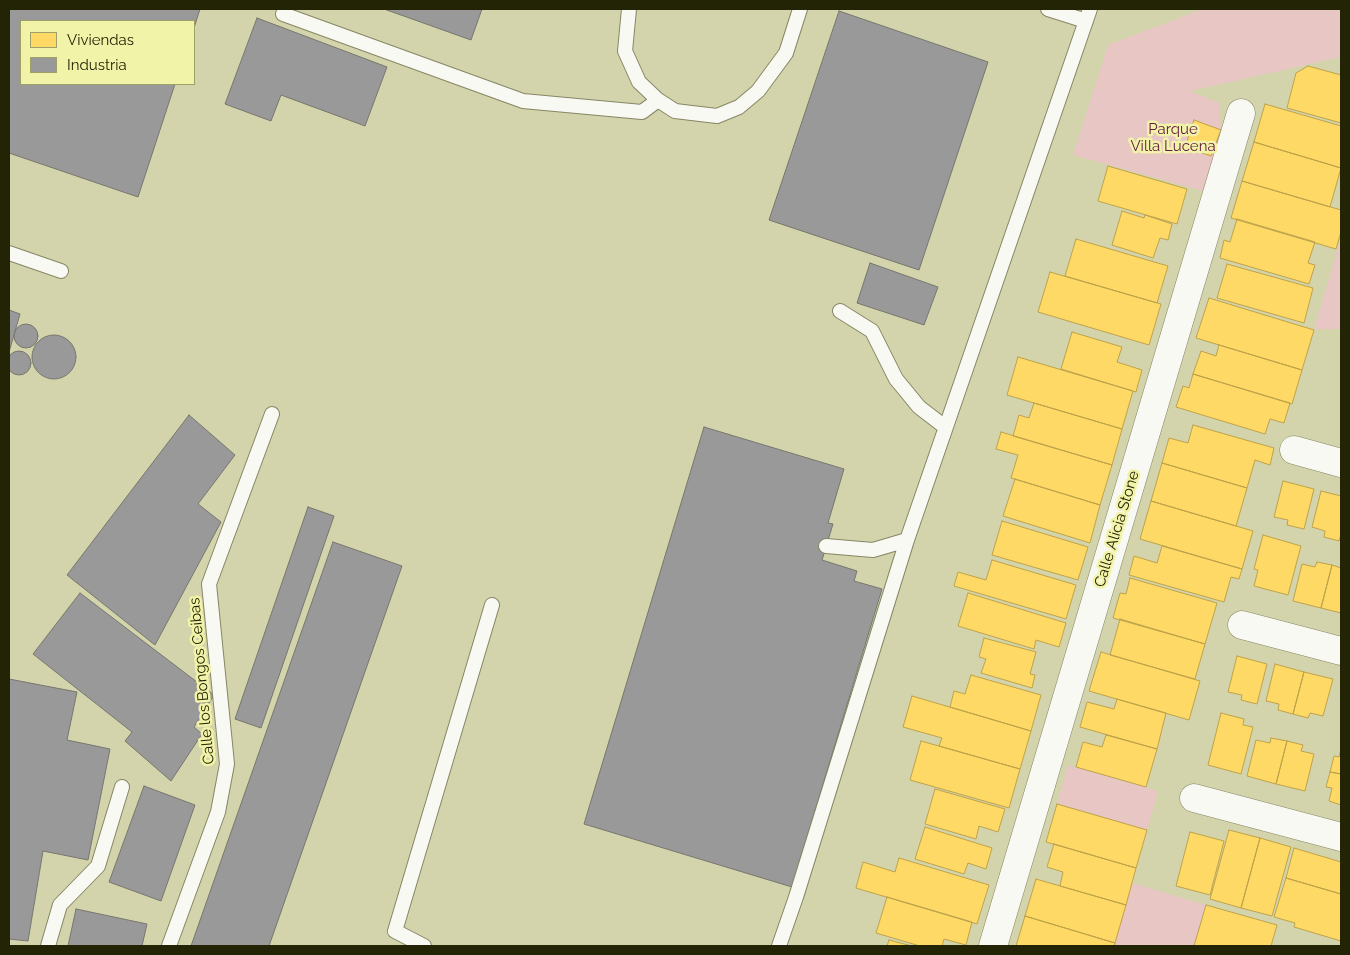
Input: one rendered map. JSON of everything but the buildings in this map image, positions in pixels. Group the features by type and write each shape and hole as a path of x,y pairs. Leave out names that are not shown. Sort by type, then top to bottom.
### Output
{"street":[{"name":"Calle Alicia Stone","path":"993,946 1241,112"},
{"path":"1294,450 1341,463"},
{"path":"1242,625 1341,651"},
{"path":"1194,798 1341,837"}],"lane":[{"path":"629,9 625,51 639,82 658,100 675,111 717,116 739,107 758,92 786,53 800,9"},
{"path":"779,946 907,540 1088,15 1048,9"},
{"path":"283,14 523,101 642,112 658,100"},
{"path":"9,253 61,271"},
{"path":"840,311 872,331 896,379 919,407 945,427"},
{"name":"Calle los Bongos Ceibas","path":"169,946 218,812 227,764 209,584 272,414"},
{"path":"826,546 873,550 907,540"},
{"path":"424,946 395,931 492,605"},
{"path":"48,946 60,905 98,866 122,787"}],"green space":[{"name":"Parque Villa Lucena","path":"1203,9 1341,9 1341,57 1190,91 1219,103 1221,130 1203,191 1073,155 1108,45"},
{"path":"1341,237 1341,329 1314,329 1325,292"},
{"path":"1068,765 1158,791 1147,830 1057,804"},
{"path":"1132,883 1206,905 1194,946 1114,946"}]}
